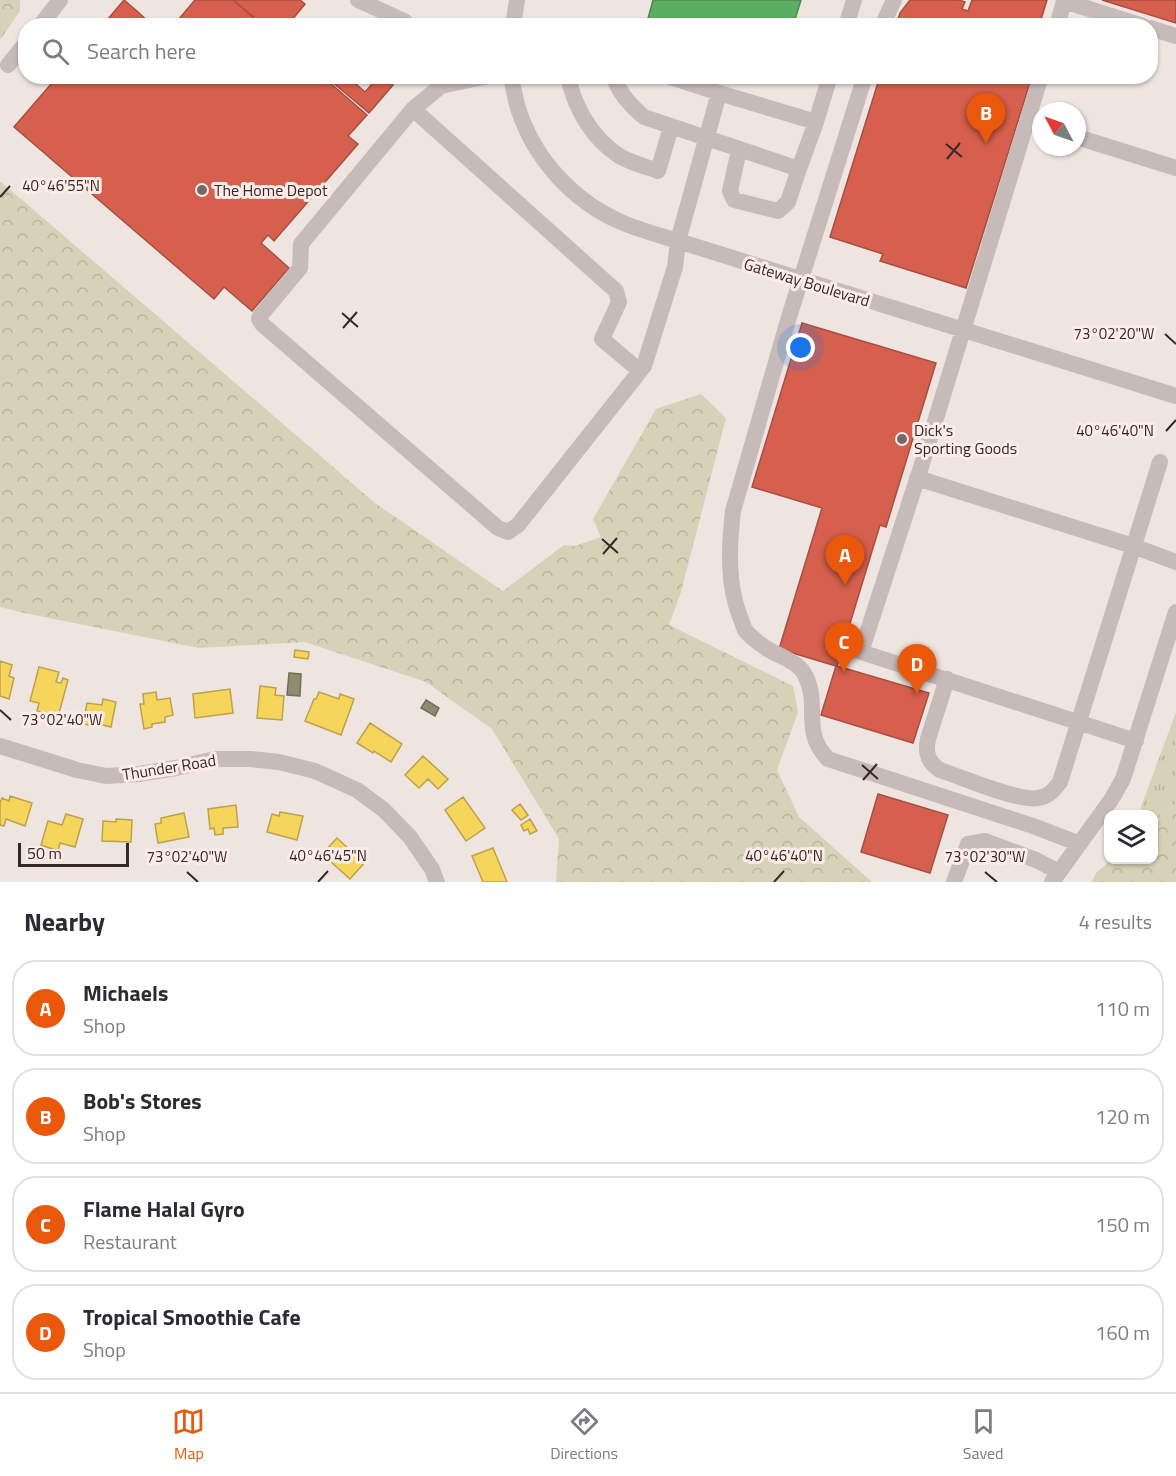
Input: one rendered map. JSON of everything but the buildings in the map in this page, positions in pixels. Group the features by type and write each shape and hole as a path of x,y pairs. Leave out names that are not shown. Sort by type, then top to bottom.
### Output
{"street":[{"path":"46,18 60,0"},
{"path":"358,0 397,18"},
{"path":"515,18 518,0"},
{"path":"848,18 854,0"},
{"path":"885,18 894,0"},
{"path":"1059,18 1064,1 1118,18"},
{"path":"1158,30 1176,36"},
{"path":"8,65 18,53"},
{"path":"447,84 441,86 413,110 301,244 300,268 259,320 498,528 508,532 518,525 644,366 675,267 678,241 719,93"},
{"name":"Gateway Boulevard","path":"513,84 525,127 545,160 572,191 620,221 801,280 1176,396"},
{"path":"570,84 572,94 585,120 604,144 620,156 658,171 671,127"},
{"path":"616,84 630,106 644,117 799,169"},
{"path":"691,84 816,122"},
{"path":"739,150 729,191 734,200 778,211 788,202 828,84"},
{"path":"862,84 801,280 733,511 730,539 735,604 745,630 768,649 791,661 803,671 811,687 815,739 820,751 828,759 1033,826 1080,844"},
{"path":"1037,102 1040,84"},
{"path":"413,110 616,291 619,302 602,339 640,371"},
{"path":"1032,129 963,330 861,652 1136,741"},
{"path":"1086,140 1176,168"},
{"path":"947,679 926,749 933,765 940,770 1018,797 1037,799 1054,790 1060,782 1160,462"},
{"path":"917,478 1176,562"},
{"path":"954,882 968,844 985,841 1036,860 1056,877 1118,789 1136,741 1176,612"},
{"name":"Thunder Road","path":"0,746 77,770 106,776 176,768 215,759 279,762 315,771 357,790 384,810 410,837 432,869 437,882"}],"green space":[{"path":"0,0 20,0 20,11 0,40"},
{"path":"0,181 375,503 503,591 564,545 575,546 601,537 593,519 656,409 701,394 726,418 681,592 669,625 793,686 798,712 777,770 799,817 872,882 555,882 559,839 492,729 426,682 305,642 199,648 0,607"},
{"path":"1176,712 1176,803 1158,819 1158,810 1141,810"},
{"path":"1176,803 1176,882 1092,882 1096,873 1106,864 1158,864 1158,819"}],"place":[{"name":"Bob's Stores","path":"986,143"},
{"name":"The Home Depot","path":"202,190"},
{"name":"Dick's Sporting Goods","path":"902,439"},
{"name":"Michaels","path":"845,585"},
{"name":"Flame Halal Gyro","path":"844,672"},
{"name":"Tropical Smoothie Cafe","path":"917,694"}]}
